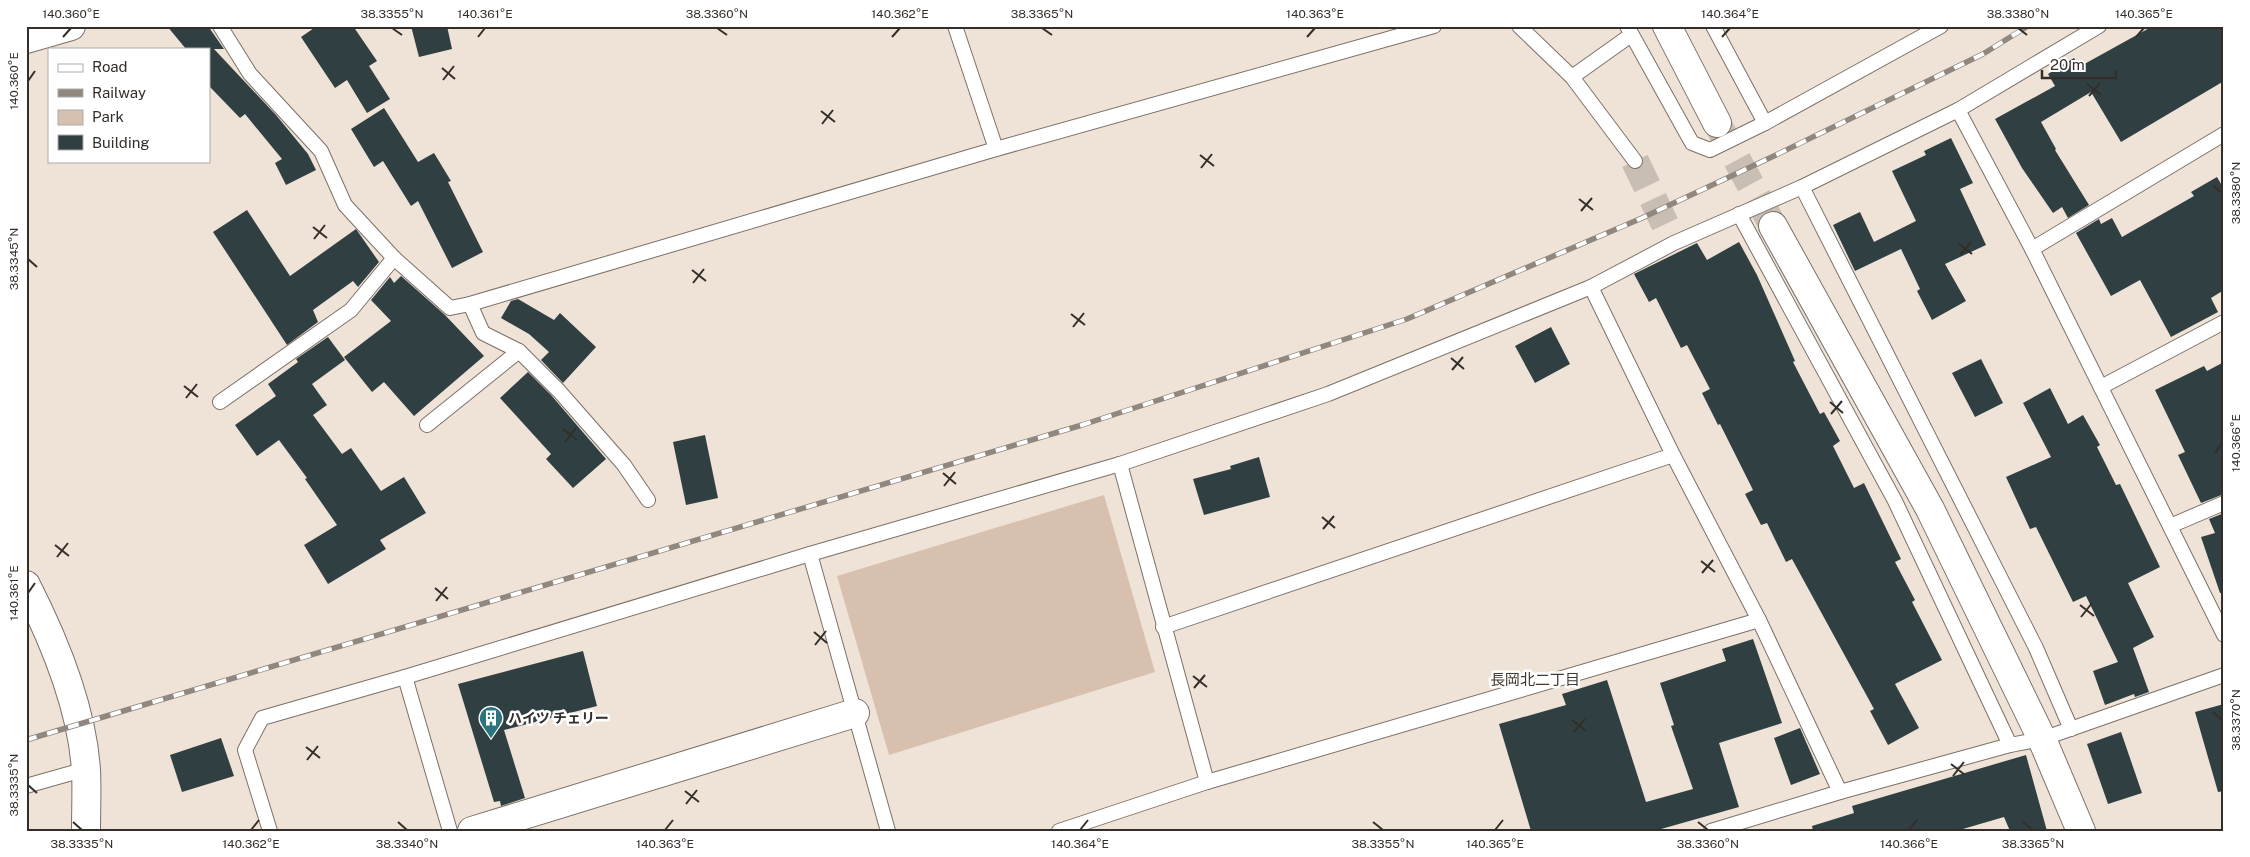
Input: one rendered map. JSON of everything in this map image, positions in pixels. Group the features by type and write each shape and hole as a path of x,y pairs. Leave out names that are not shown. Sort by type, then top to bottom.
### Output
{"street":[{"path":"26,39 71,26"},
{"path":"1667,26 1717,123"},
{"path":"1773,226 1930,509 2042,738 2081,831"},
{"path":"26,585 58,656 79,724 86,768 86,831"},
{"path":"472,831 855,713"}],"lane":[{"path":"220,26 250,74 321,151 345,205 394,258 450,308 470,304 996,149 1434,26"},
{"path":"955,26 996,149"},
{"path":"1519,26 1572,77 1635,161"},
{"path":"1713,26 1765,123"},
{"path":"1572,77 1629,30 1692,144 1710,150 1765,123 1941,26"},
{"path":"270,831 245,750 262,718 405,677 810,554 1120,464 1328,394 1591,286 1674,243 1802,187 1958,110 2099,26"},
{"path":"1958,110 2032,249 2224,635"},
{"path":"2032,249 2224,134"},
{"path":"1802,187 2036,648 2071,729"},
{"path":"1739,214 1895,501 2010,745"},
{"path":"220,402 351,310 394,258"},
{"path":"1591,286 1673,455 1759,620 1840,792"},
{"path":"470,304 484,333 519,351 559,391 624,465 648,500"},
{"path":"2101,386 2224,322"},
{"path":"427,425 519,351"},
{"path":"1163,627 1673,455"},
{"path":"1120,464 1163,627 1207,782"},
{"path":"2170,526 2224,503"},
{"path":"810,554 888,831"},
{"path":"1059,831 1207,782 1759,620"},
{"path":"1711,831 1840,792 2010,745 2042,738 2224,675"},
{"path":"405,677 450,831"},
{"path":"26,786 86,768"}],"green space":[{"path":"1104,495 1155,672 889,755 837,576"}],"building":[{"path":"167,26 208,26 224,49 214,49 276,115 308,154 316,170 286,185 275,163 282,159 245,114 240,118 210,87 210,48 185,48"},
{"path":"317,26 353,26 377,61 369,66 390,99 367,113 347,80 335,88 301,37"},
{"path":"411,26 447,26 452,49 419,57"},
{"path":"2153,26 2224,26 2224,81 2121,142 2091,92 2041,122 2055,150 2089,205 2068,218 2062,207 2053,213 2022,168 1995,119 2055,86 2048,74 2074,58 2079,67"},
{"path":"384,108 418,162 434,153 451,181 448,182 483,252 452,268 418,201 411,206 383,161 374,167 351,129"},
{"path":"1951,138 1973,183 1960,189 1986,245 1945,264 1966,301 1932,320 1917,291 1920,289 1901,249 1855,271 1833,225 1860,212 1874,242 1916,221 1892,171 1926,155 1924,151"},
{"path":"2217,177 2224,189 2224,290 2211,298 2218,312 2171,337 2140,280 2111,296 2076,233 2099,219 2101,224 2112,218 2122,237 2194,196 2191,192"},
{"path":"247,210 290,276 356,229 379,262 358,287 353,281 313,310 318,322 287,345 213,232"},
{"path":"1739,242 1757,275 1795,361 1793,362 1820,414 1824,412 1840,441 1833,446 1854,488 1864,483 1901,559 1895,562 1915,600 1912,602 1942,660 1895,684 1919,728 1888,745 1870,711 1874,709 1792,559 1786,562 1767,523 1761,525 1745,494 1753,490 1720,424 1718,425 1702,393 1710,389 1687,345 1681,348 1656,298 1649,302 1634,274 1697,243 1707,260"},
{"path":"401,276 445,315 484,356 414,416 384,382 372,392 344,357 391,321 371,300 390,277 394,283"},
{"path":"518,299 554,320 560,313 596,347 563,383 541,360 549,352 529,334 501,318 511,301"},
{"path":"1551,327 1570,364 1535,383 1515,346"},
{"path":"328,337 345,360 312,384 327,405 313,415 342,454 351,448 381,491 404,477 426,513 380,540 386,549 328,584 304,545 337,525 305,479 307,478 279,440 257,456 235,425 276,396 268,384 298,362 296,359"},
{"path":"1981,359 2003,403 1975,417 1952,373"},
{"path":"2224,362 2224,494 2201,503 2178,455 2185,452 2155,390 2204,366 2207,371"},
{"path":"528,372 551,395 606,459 573,488 546,459 551,454 500,398"},
{"path":"2050,388 2068,424 2083,415 2100,445 2097,447 2116,485 2120,484 2160,567 2128,583 2154,637 2133,648 2149,692 2135,697 2134,694 2105,705 2093,671 2118,662 2086,596 2073,602 2036,527 2030,529 2006,477 2051,457 2023,403"},
{"path":"705,435 718,498 686,505 673,442"},
{"path":"1259,457 1270,497 1204,515 1193,479 1231,469 1230,466"},
{"path":"2224,513 2224,593 2220,593 2201,537 2215,533 2209,519"},
{"path":"1753,639 1782,723 1719,743 1739,807 1654,831 1531,831 1499,724 1566,705 1562,694 1607,680 1646,802 1693,789 1671,726 1674,725 1660,683 1726,661 1722,649"},
{"path":"583,651 597,706 504,730 525,798 501,806 500,801 494,802 458,684"},
{"path":"2224,704 2224,791 2218,792 2195,712"},
{"path":"1800,728 1820,774 1791,785 1774,738"},
{"path":"2121,732 2142,793 2108,804 2087,744"},
{"path":"221,738 234,776 182,792 170,755"},
{"path":"2026,755 2047,831 2010,831 2004,817 1956,831 1813,831 1812,826 1854,813 1852,806"}],"tunnel":[{"path":"1717,123 1773,226"},
{"path":"1635,161 1674,243"}],"railway":[{"path":"26,740 1082,425 1407,319 1642,218 1776,155 1983,54 2028,26"}],"place":[{"name":"ハイツ チェリー","path":"491,739"}],"district":[{"name":"長岡北二丁目","path":"1535,679"}]}
